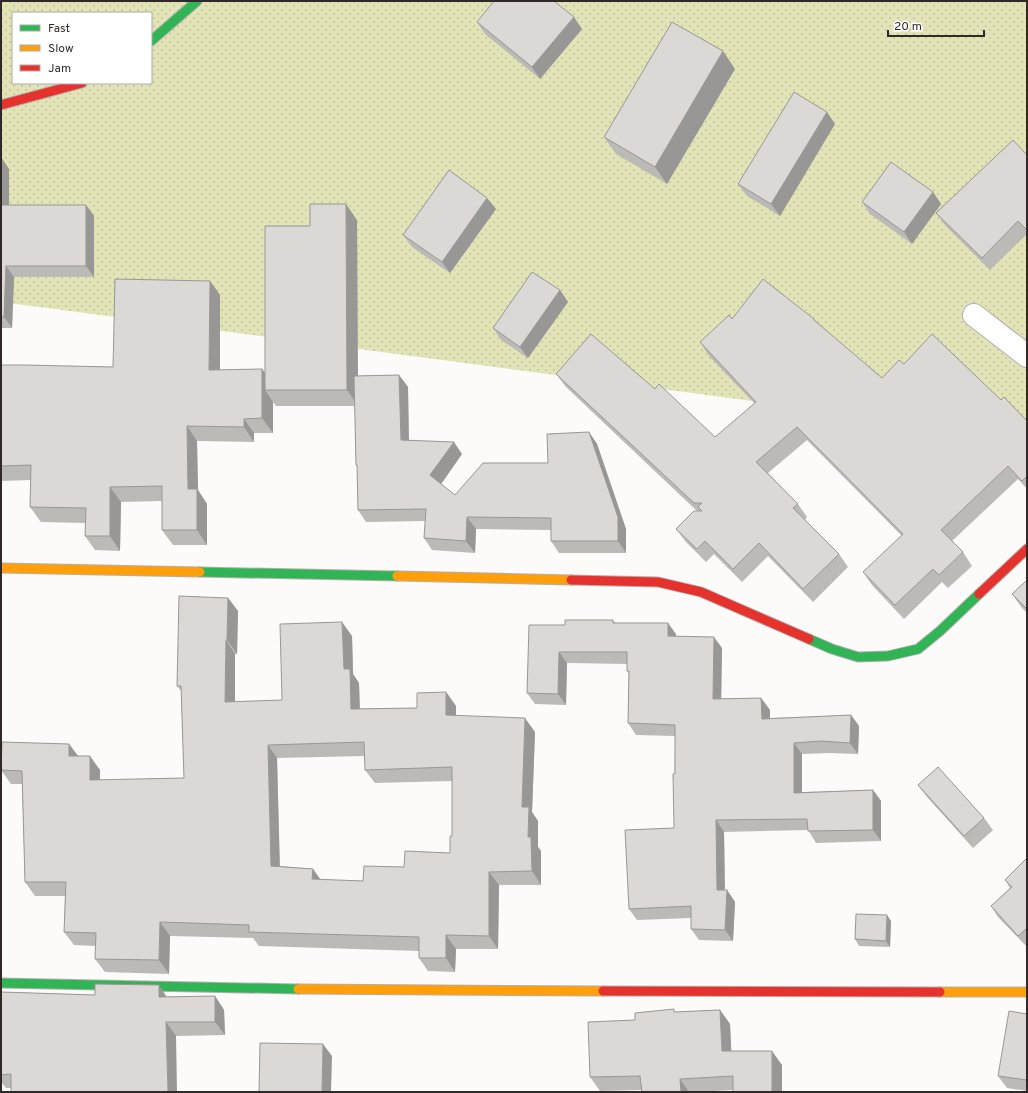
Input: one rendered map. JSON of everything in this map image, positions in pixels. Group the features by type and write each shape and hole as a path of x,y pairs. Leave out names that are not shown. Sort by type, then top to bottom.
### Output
{"street":[{"path":"152,40 197,1"},
{"path":"1,105 78,84"},
{"path":"974,314 1027,356"},
{"path":"1,568 658,582 701,592 832,649 858,657 888,656 918,649 940,631 1027,549"},
{"path":"1,983 376,990 1027,992"}],"green space":[{"path":"1,1 1027,1 1027,437 1,302"}],"building":[{"path":"494,1 554,1 574,17 532,67 477,22"},
{"path":"672,22 723,51 655,167 604,137"},
{"path":"794,92 827,112 771,204 738,184"},
{"path":"1013,140 1027,155 1027,230 1018,221 982,258 936,213"},
{"path":"891,162 933,192 904,232 862,202"},
{"path":"449,170 487,198 442,262 403,235"},
{"path":"310,204 346,204 347,390 265,390 265,226 310,226"},
{"path":"1,205 86,205 86,266 6,266 4,317 1,317"},
{"path":"532,272 560,290 520,347 493,328"},
{"path":"115,279 210,281 209,370 262,369 262,418 244,419 244,427 187,426 188,489 197,489 197,530 162,530 162,486 110,487 110,536 85,536 86,508 30,507 31,465 1,466 1,365 113,367"},
{"path":"763,279 814,319 882,378 899,360 904,364 932,334 1001,400 1004,397 1027,421 1027,476 1022,481 1008,466 941,530 963,552 939,575 933,569 895,605 863,572 903,534 797,427 756,462 798,504 793,508 839,554 803,589 759,543 733,569 705,541 697,549 676,529 694,511 702,511 698,507 702,503 694,503 556,374 591,334 655,389 659,384 715,437 756,402 700,342 729,315 732,319"},
{"path":"399,375 401,440 454,442 430,475 455,495 483,463 548,463 547,434 589,432 618,517 618,541 551,541 551,518 467,517 466,541 424,538 426,509 358,510 354,376"},
{"path":"1027,580 1027,609 1012,594"},
{"path":"179,596 228,598 225,702 282,700 280,624 342,622 344,669 350,669 351,709 417,708 417,693 446,692 446,715 525,718 522,807 529,807 528,837 531,837 532,871 489,872 489,936 446,935 446,958 419,958 419,937 249,932 249,925 160,922 159,960 95,959 96,933 64,932 66,882 25,882 22,771 1,770 2,742 69,744 69,756 90,756 90,780 184,778 181,686 177,686","holes":["364,742 365,770 452,767 452,836 450,836 450,853 405,851 404,867 364,866 363,881 312,879 313,869 271,866 268,745"]},
{"path":"565,620 613,620 613,623 668,623 668,636 714,637 713,699 761,698 762,719 851,715 850,743 821,741 794,743 794,793 873,790 873,830 808,831 807,819 716,820 717,890 727,890 725,930 691,929 691,906 629,909 625,830 674,828 673,774 675,774 675,725 628,723 629,671 627,671 627,652 559,652 558,694 527,693 529,625 565,625"},
{"path":"938,767 984,818 964,836 918,785"},
{"path":"1027,858 1027,928 1018,936 991,906 1012,887 1005,880"},
{"path":"856,914 887,915 886,941 855,939"},
{"path":"95,984 159,985 159,997 215,996 215,1022 166,1022 168,1092 11,1092 11,1074 1,1075 1,992 95,995"},
{"path":"674,1009 674,1012 720,1010 722,1051 772,1051 772,1092 733,1092 733,1076 680,1079 681,1092 642,1092 640,1076 590,1077 588,1022 635,1020 635,1013"},
{"path":"1009,1011 1027,1014 1027,1080 998,1076"},
{"path":"260,1043 323,1044 322,1092 259,1092"}],"traffic: fast":[{"path":"152,40 197,1"},
{"path":"200,572 397,576"},
{"path":"809,639 832,649 858,657 888,656 918,649 940,631 979,594"},
{"path":"1,983 298,989"}],"traffic: slow":[{"path":"1,568 200,572"},
{"path":"397,576 571,580"},
{"path":"298,989 603,991"},
{"path":"940,992 1027,992"}],"traffic: jam":[{"path":"1,105 78,84"},
{"path":"979,594 1027,549"},
{"path":"571,580 658,582 701,592 809,639"},
{"path":"603,991 940,992"}]}
